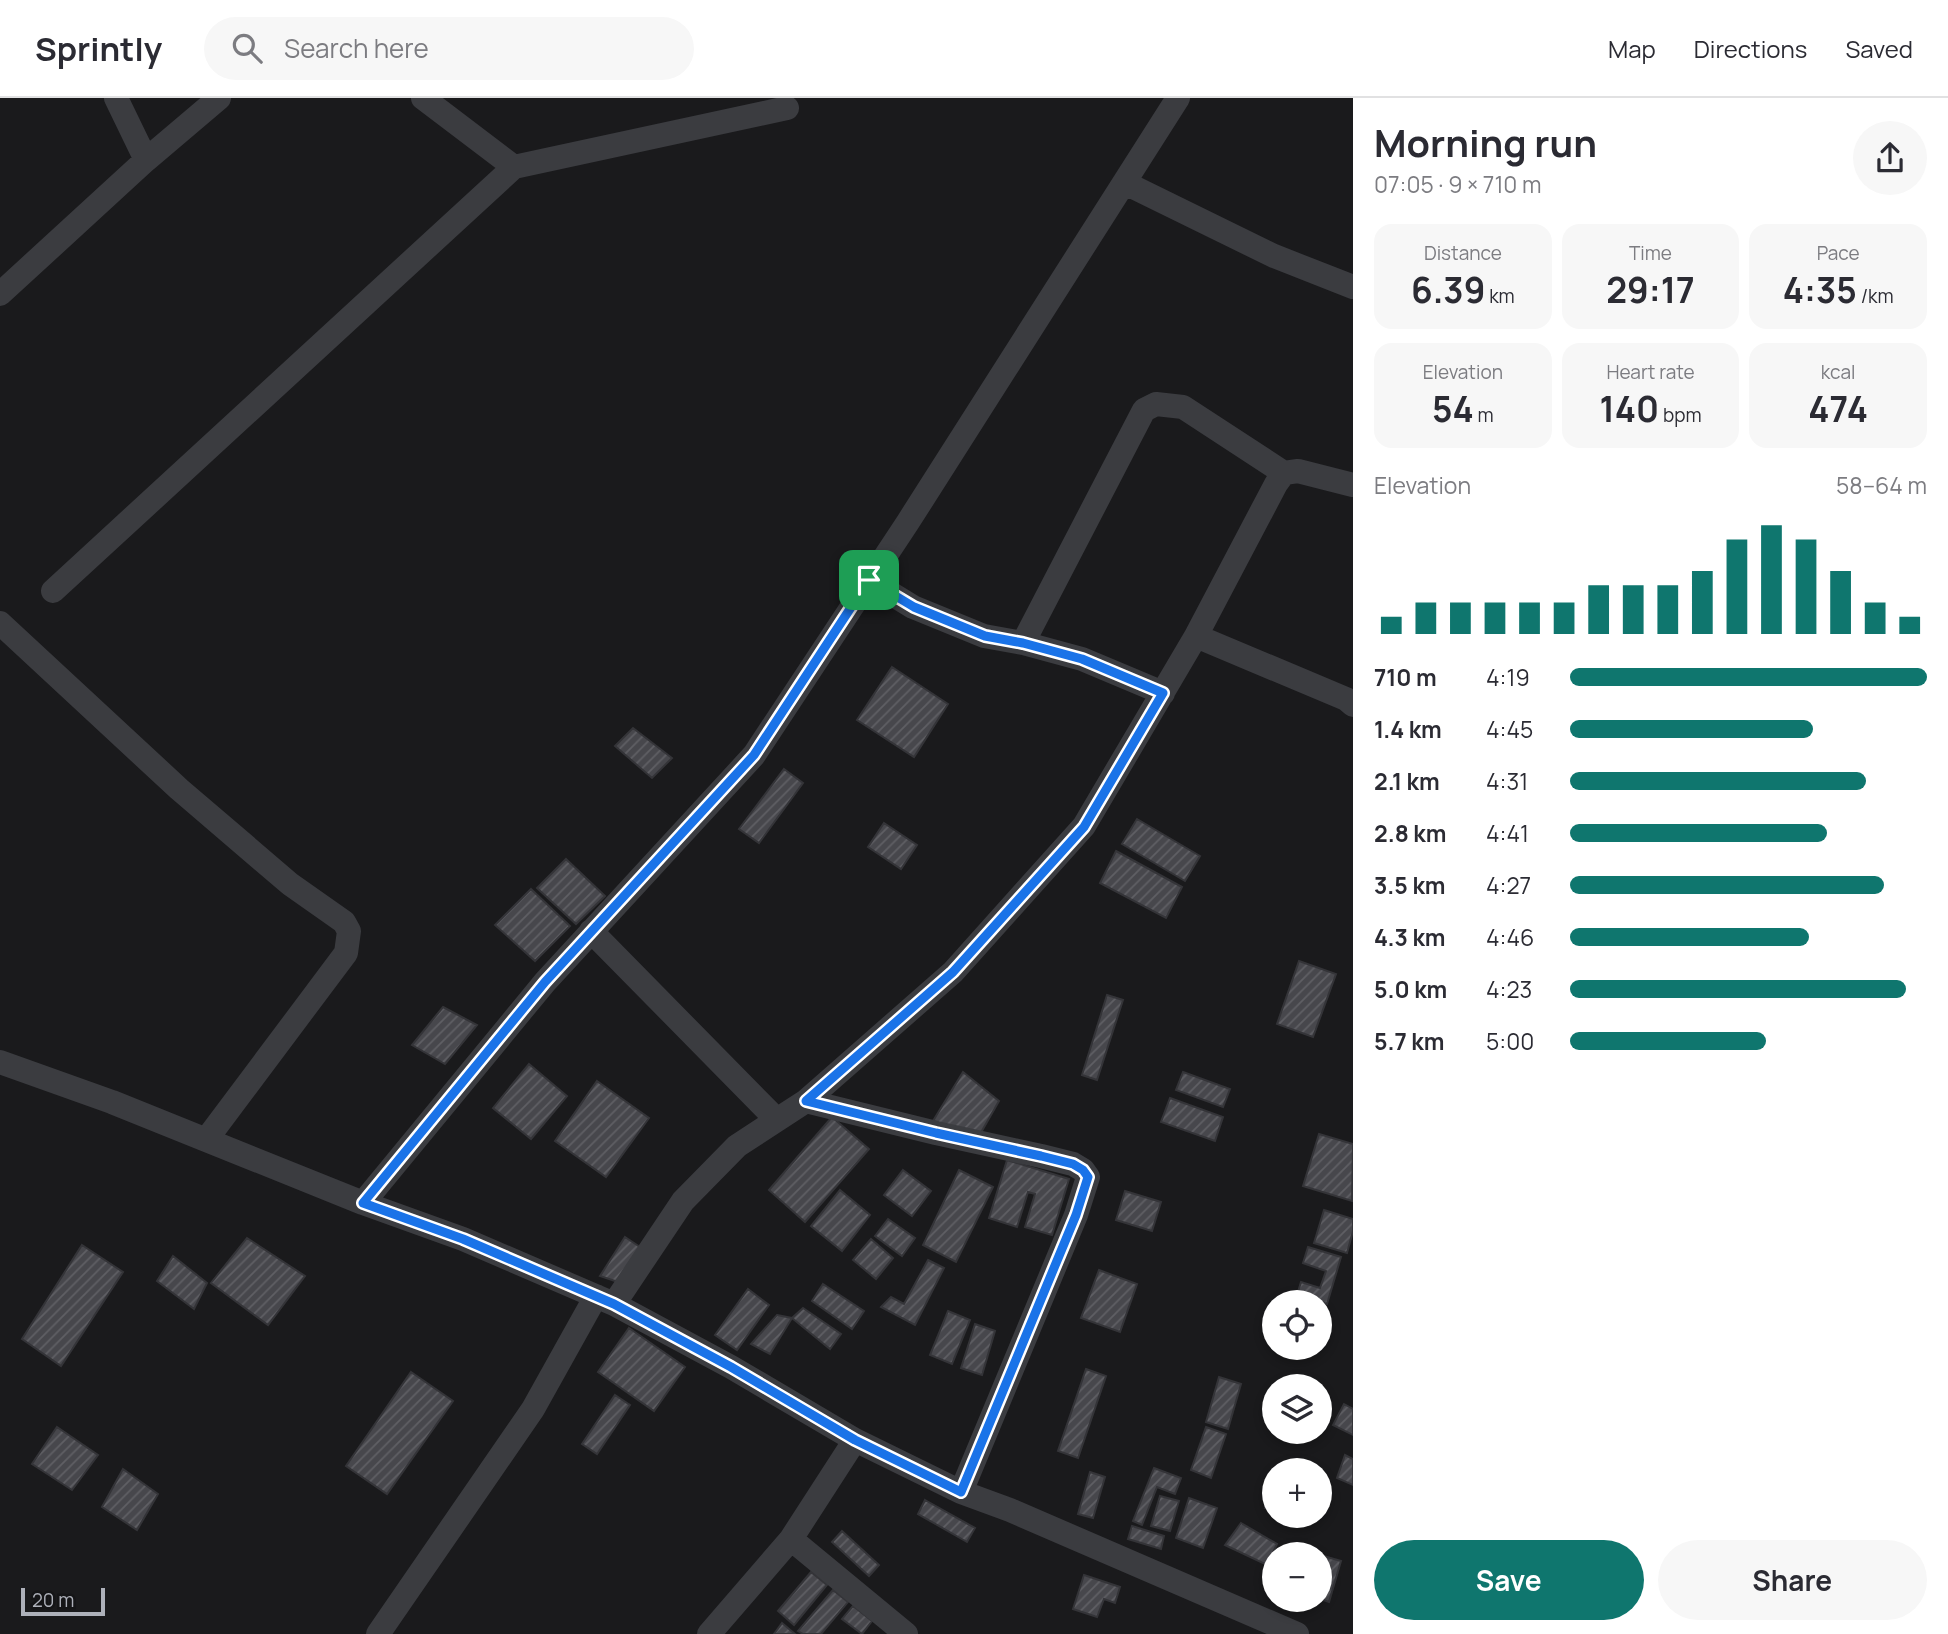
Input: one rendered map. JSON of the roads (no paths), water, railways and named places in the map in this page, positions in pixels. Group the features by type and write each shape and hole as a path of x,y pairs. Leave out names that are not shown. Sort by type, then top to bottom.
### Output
{"street":[{"path":"116,98 146,160"},
{"path":"0,294 146,160 219,98"},
{"path":"423,98 514,167"},
{"path":"363,1203 545,982 754,755 1125,184 1178,98"},
{"path":"53,591 514,167 787,108"},
{"path":"1125,184 1274,256 1353,287"},
{"path":"1023,643 1144,410 1156,404 1184,407 1284,473 1298,471 1353,485"},
{"path":"378,1634 605,1300 683,1201 737,1146 806,1101 953,972 1084,827 1196,636 1284,473"},
{"path":"869,580 914,607 985,636 1082,659 1163,693"},
{"path":"0,623 179,789 290,884 344,922 349,931 346,953 206,1140"},
{"path":"1196,636 1346,699 1353,705"},
{"path":"592,931 777,1120"},
{"path":"0,1062 112,1102 363,1203 463,1239 605,1300 731,1367 855,1440 961,1492 1010,1510 1287,1632"},
{"path":"806,1101 1052,1158 1073,1164 1088,1177 1076,1215 961,1492"},
{"path":"709,1634 791,1539 855,1440"},
{"path":"791,1539 906,1634"}]}
